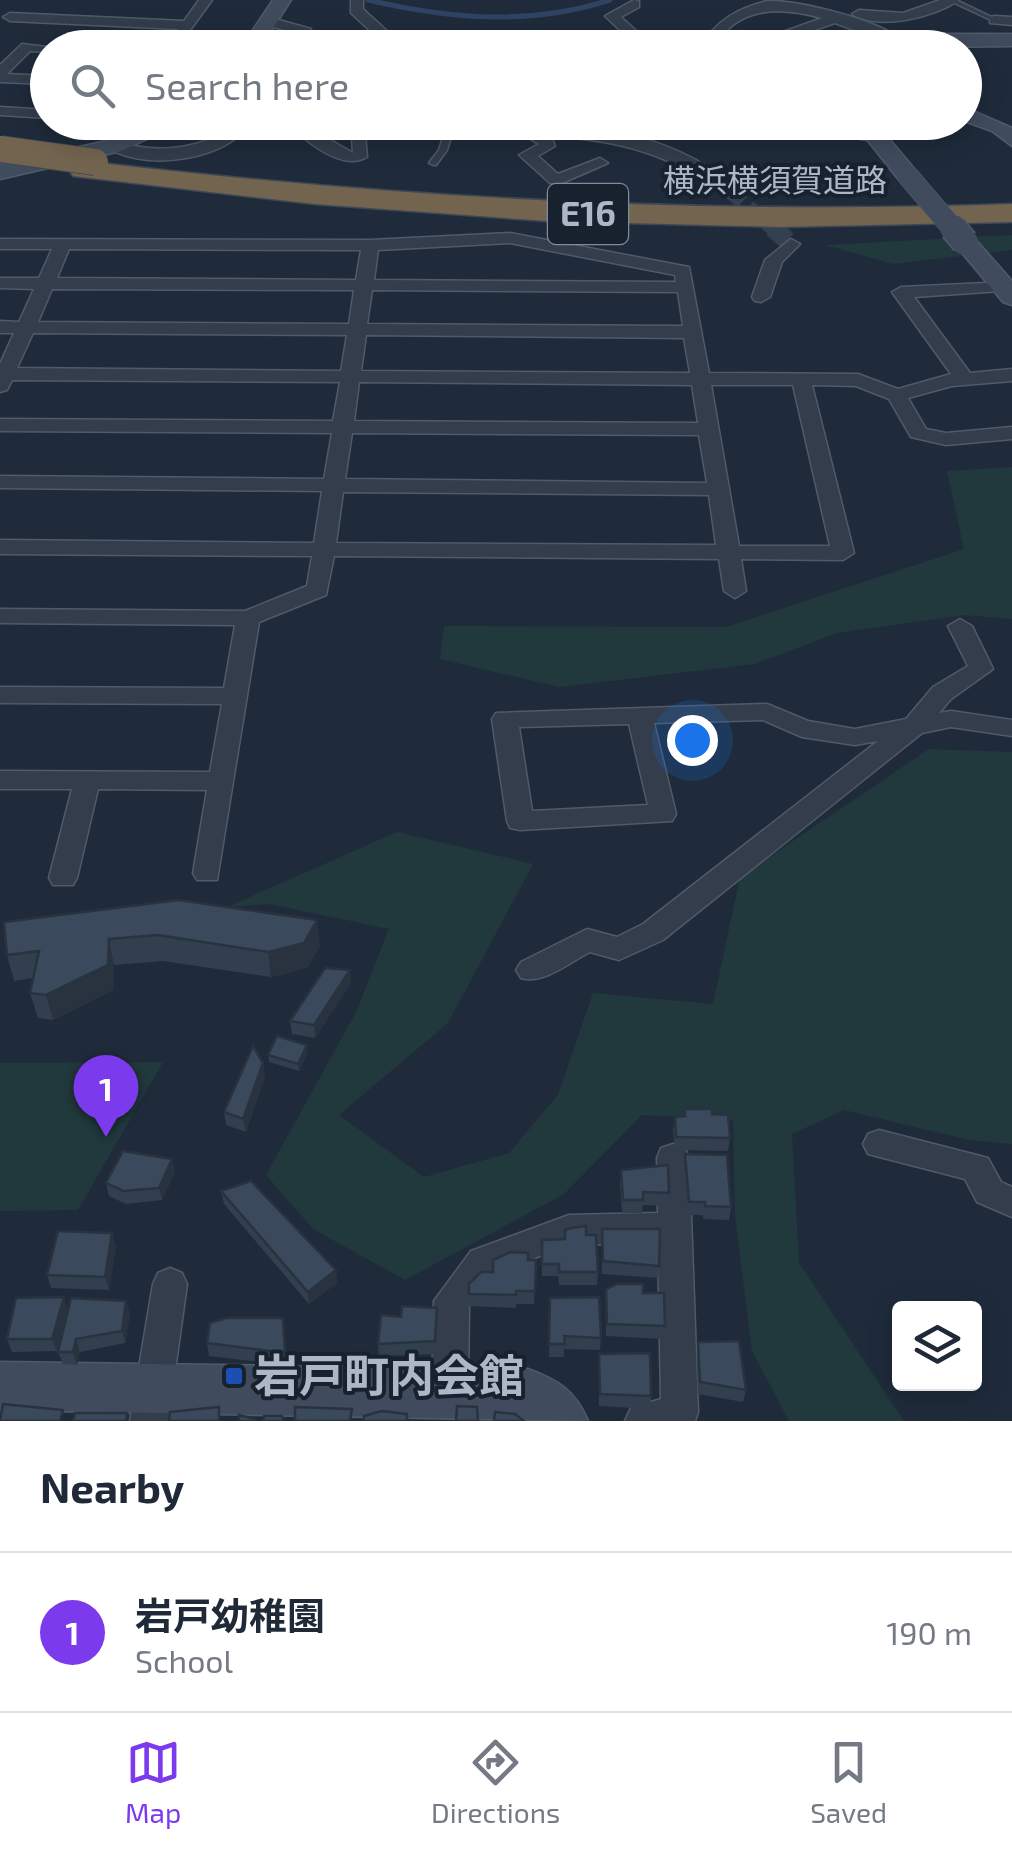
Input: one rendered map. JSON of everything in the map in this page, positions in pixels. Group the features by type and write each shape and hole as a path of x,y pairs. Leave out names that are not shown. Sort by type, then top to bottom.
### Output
{"highway":[{"name":"横浜横須賀道路","path":"0,148 409,193 734,206 1005,192"},
{"name":"横浜横須賀道路","path":"0,159 97,159 166,180 405,203 598,214 820,218 1012,213"},
{"path":"166,180 297,200 640,226 834,232 1012,230"}],"street":[{"path":"0,75 28,47 10,17 10,0"},
{"path":"183,30 206,0"},
{"path":"264,0 282,0"},
{"path":"262,30 282,0"},
{"path":"816,0 862,15 896,18 952,0"},
{"path":"357,1 356,10 378,30"},
{"path":"720,30 748,11 776,2 865,30"},
{"path":"626,30 612,16 634,4"},
{"path":"10,17 186,26"},
{"path":"801,30 831,19"},
{"path":"994,20 1012,21"},
{"path":"268,22 298,30"},
{"path":"982,40 1012,40"},
{"path":"0,75 30,78"},
{"path":"0,111 30,113"},
{"path":"982,121 1012,140"},
{"path":"97,159 137,140"},
{"path":"0,172 97,159 174,155 218,140"},
{"path":"317,140 341,155 356,158 362,154 360,140"},
{"path":"546,140 547,146 526,155 556,180 600,163"},
{"path":"636,140 682,160 730,192"},
{"path":"877,140 1009,289"},
{"path":"0,244 370,245 510,238 684,271 735,590"},
{"path":"63,244 2,378 858,380 897,395 964,378 1012,374"},
{"path":"761,297 774,260 791,244"},
{"path":"0,616 248,618 318,590 370,245"},
{"path":"0,283 687,287"},
{"path":"964,378 901,292 1009,289"},
{"path":"0,327 694,332"},
{"path":"0,547 843,553 801,380"},
{"path":"897,395 918,433 946,439 1012,433"},
{"path":"0,425 709,429"},
{"path":"0,482 719,488"},
{"path":"207,873 248,618"},
{"path":"532,970 587,940 619,949 653,932 914,726 942,693 981,669 960,626"},
{"path":"0,695 236,696"},
{"path":"639,715 663,814 520,821 505,718 767,712 802,729 855,737 951,719 1012,728"},
{"path":"0,780 222,782"},
{"path":"63,878 87,781"},
{"path":"879,1144 976,1168 989,1192 1012,1202"},
{"path":"644,1421 680,1412 673,1158"},
{"path":"450,1392 452,1302 483,1262 570,1230 675,1228"},
{"path":"152,1405 170,1284"},
{"path":"0,1386 152,1405 450,1392 528,1394 546,1400 562,1421"}],"lane":[{"path":"952,0 994,20"},
{"path":"432,163 446,140"}],"green space":[{"path":"1012,235 1012,250 893,264 825,245"},
{"path":"1012,467 1012,619 964,615 837,633 755,664 559,687 440,659 444,626 726,627 964,549 947,471"},
{"path":"929,749 1012,752 1012,1144 969,1140 844,1110 792,1134 799,1263 904,1421 789,1421 752,1351 735,1216 733,1120 642,1115 564,1194 405,1280 313,1229 266,1175 356,1012 389,929 269,904 227,907 397,832 533,864 448,1023 339,1115 424,1177 509,1153 558,1095 593,993 713,1004 740,877"},
{"path":"163,1062 78,1210 0,1211 0,1063"}],"building":[{"path":"179,900 317,920 304,943 268,952 158,935 109,939 108,965 46,995 30,993 39,951 7,955 4,922"},
{"path":"325,968 350,970 314,1025 290,1021"},
{"path":"277,1036 307,1045 298,1064 268,1055"},
{"path":"253,1046 263,1063 243,1119 224,1112"},
{"path":"685,1109 712,1109 712,1114 728,1115 730,1138 676,1137 675,1117 685,1116"},
{"path":"123,1151 172,1159 159,1188 123,1191 106,1183"},
{"path":"685,1154 727,1155 731,1207 689,1202"},
{"path":"668,1165 669,1193 643,1192 643,1200 623,1200 621,1170"},
{"path":"251,1181 336,1270 308,1292 221,1191"},
{"path":"586,1226 586,1235 596,1235 598,1272 559,1272 559,1264 542,1264 542,1240 565,1239 565,1230"},
{"path":"602,1229 660,1229 659,1266 603,1261"},
{"path":"58,1231 112,1233 105,1277 47,1275"},
{"path":"510,1252 528,1253 528,1260 536,1260 535,1291 516,1291 516,1295 469,1294 469,1284 481,1272 493,1272 493,1260"},
{"path":"617,1284 643,1284 643,1293 664,1293 665,1326 607,1324 606,1289"},
{"path":"64,1297 52,1339 7,1339 16,1298"},
{"path":"599,1297 601,1338 564,1336 565,1344 549,1344 550,1298"},
{"path":"71,1298 126,1301 122,1331 76,1339 73,1352 58,1352"},
{"path":"402,1306 437,1308 435,1341 378,1344 381,1315 401,1317"},
{"path":"226,1318 283,1318 285,1353 207,1343 210,1323"},
{"path":"739,1341 746,1390 700,1382 698,1342"},
{"path":"650,1353 651,1396 600,1394 599,1354"},
{"path":"3,1404 63,1410 60,1421 0,1421"},
{"path":"457,1406 477,1407 478,1421 456,1421"},
{"path":"219,1407 219,1421 169,1421 170,1412"},
{"path":"295,1407 352,1409 350,1421 295,1421"},
{"path":"382,1411 407,1414 407,1421 364,1421 364,1416"},
{"path":"495,1412 515,1414 524,1421 494,1421"},
{"path":"75,1413 127,1413 126,1421 73,1421"},
{"path":"239,1415 255,1419 255,1421 239,1421"},
{"path":"264,1416 282,1416 283,1421 263,1421"}],"waterway":[{"path":"368,0 429,12 489,17 550,14 610,0"}],"tunnel":[{"path":"731,192 776,231"},
{"path":"773,228 791,244"}],"place":[{"name":"岩戸幼稚園","path":"106,1137"},
{"name":"岩戸町内会館","path":"234,1376"}]}
